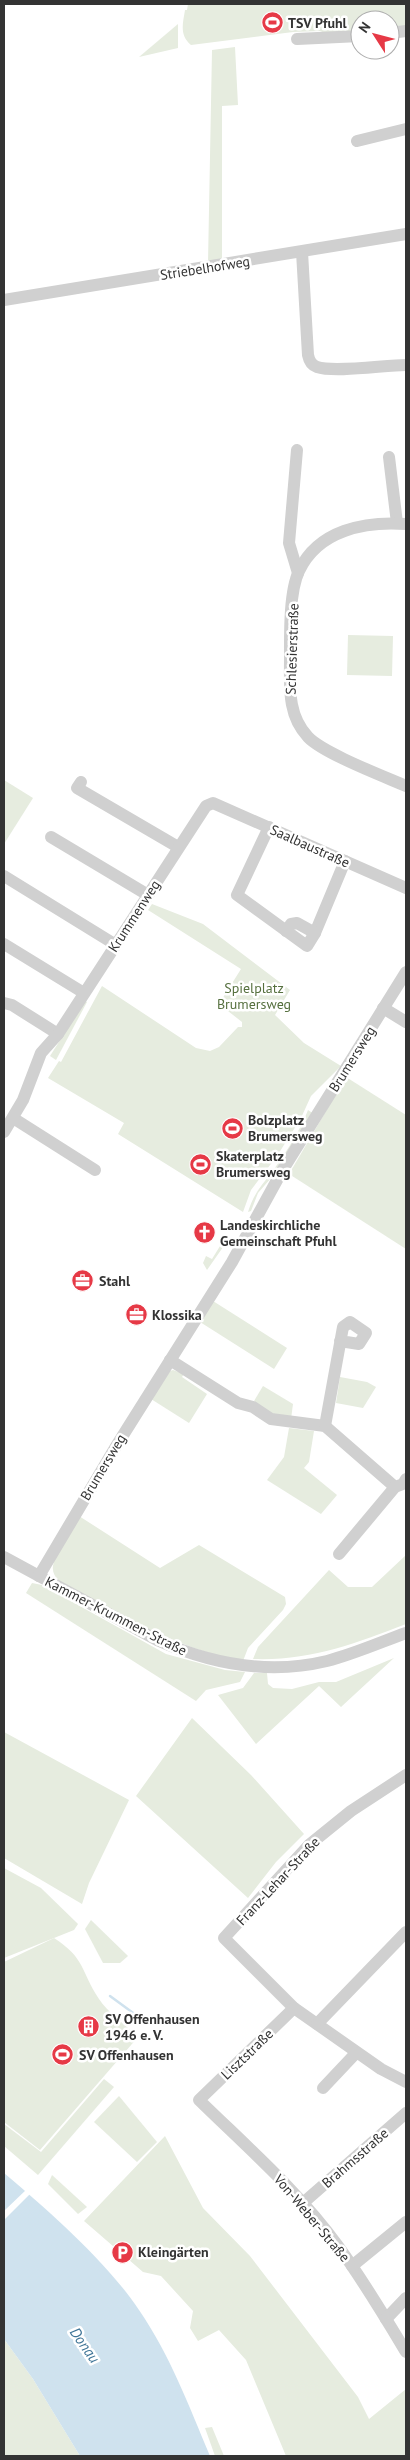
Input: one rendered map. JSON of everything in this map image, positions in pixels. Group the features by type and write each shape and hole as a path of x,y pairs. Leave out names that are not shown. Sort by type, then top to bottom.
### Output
{"street":[{"path":"297,39 350,36"},
{"path":"357,141 406,129"},
{"name":"Striebelhofweg","path":"4,300 406,234"},
{"path":"302,252 308,355 312,364 317,367 331,369 406,365"},
{"path":"297,450 289,543 294,553 298,573"},
{"path":"389,457 402,524"},
{"name":"Schlesierstraße","path":"402,524 360,525 336,534 312,553 298,573 292,608 289,679 291,705 297,722 308,737 318,745 406,786"},
{"path":"294,553 303,555 312,553"},
{"path":"81,782 77,788 178,847"},
{"name":"Krummenweg","path":"4,1132 13,1118 29,1082 47,1057 58,1034 197,816 206,806 214,803"},
{"name":"Saalbaustraße","path":"214,803 406,888"},
{"path":"269,827 233,891 307,946 315,933 345,861"},
{"path":"51,837 148,895"},
{"path":"4,876 116,945"},
{"path":"4,944 84,994"},
{"name":"Brumersweg","path":"39,1576 86,1496 232,1262 254,1222 260,1197 282,1171 406,972"},
{"path":"4,1003 12,1005 58,1034"},
{"path":"383,1008 406,1022"},
{"path":"13,1118 95,1170"},
{"path":"325,1426 340,1341"},
{"path":"170,1360 238,1403 253,1407 271,1419 325,1426 395,1487"},
{"path":"339,1554 395,1487 403,1484 406,1480"},
{"name":"Kammer-Krummen-Straße","path":"4,1558 157,1640 182,1651 219,1662 268,1668 301,1666 328,1661 406,1632"},
{"name":"Franz-Lehar-Straße","path":"294,2008 224,1938 309,1844 351,1811 406,1775"},
{"path":"317,2024 406,1932"},
{"path":"294,2008 356,2053 406,2082"},
{"name":"Lisztstraße","path":"199,2100 294,2008"},
{"path":"323,2088 356,2053"},
{"name":"Von-Weber-Straße","path":"199,2100 303,2203 352,2266 406,2352"},
{"name":"Brahmsstraße","path":"303,2203 406,2113"},
{"path":"352,2266 406,2222"},
{"path":"386,2320 406,2298"}],"green space":[{"name":"TSV Pfuhl","path":"188,4 406,4 406,27 400,28 400,10 350,10 350,33 330,35 320,31 293,32 191,45 183,33 183,20 185,10 187,10"},
{"path":"178,24 178,48 139,57"},
{"path":"235,47 238,105 222,106 222,261 208,263 212,50"},
{"path":"348,635 393,636 392,676 347,675"},
{"path":"4,780 33,798 4,844"},
{"name":"Spielplatz Brumersweg","path":"152,904 203,924 290,990 275,1015 304,1043 341,1066 311,1096 301,1118 277,1156 251,1190 243,1212 118,1134 124,1123 48,1078 59,1061 61,1062 102,986 196,1048 210,1051 219,1047 238,1027 242,1027 242,1022 219,1004 241,969 148,910"},
{"path":"85,1001 87,1002 56,1060 50,1056"},
{"path":"346,1077 406,1115 406,1249 289,1174"},
{"path":"308,1110 314,1114 278,1170 258,1193 251,1211 248,1212 261,1186 287,1150"},
{"path":"225,1238 228,1240 207,1270 203,1263 206,1256 212,1259"},
{"path":"213,1301 287,1348 274,1369 200,1322"},
{"path":"173,1370 184,1374 182,1377 207,1394 189,1423 151,1399 170,1371"},
{"path":"340,1377 367,1382 376,1387 363,1408 336,1403"},
{"path":"263,1386 293,1404 291,1419 274,1417 254,1401"},
{"path":"289,1428 314,1431 309,1462 304,1468 337,1495 321,1514 267,1480 284,1457"},
{"path":"79,1516 160,1568 199,1545 285,1597 286,1604 283,1610 248,1648 243,1661 194,1648 171,1639 58,1581 53,1570 54,1560"},
{"path":"406,1555 406,1624 331,1650 294,1657 253,1659 258,1647 329,1570 348,1587 372,1587"},
{"path":"32,1583 42,1585 166,1654 225,1670 245,1672 240,1682 206,1690 196,1701 26,1593"},
{"path":"394,1658 341,1707 319,1686 256,1744 218,1695 243,1688 254,1673 267,1673 268,1684 273,1688 292,1689 319,1682 336,1682"},
{"path":"192,1718 251,1775 304,1834 276,1862 248,1898 136,1796"},
{"path":"4,1732 129,1800 89,1883 82,1904 4,1858"},
{"path":"4,1868 41,1888 78,1924 74,1930 4,1958"},
{"path":"91,1920 128,1956 120,1963 103,1963 85,1929"},
{"name":"SV Offenhausen","path":"54,1938 72,1952 103,2004 138,2037 40,2150 4,2122 4,1962"},
{"path":"104,2079 114,2087 38,2175 4,2146 4,2124 41,2152"},
{"path":"119,2096 157,2142 137,2162 94,2122"},
{"path":"165,2136 203,2208 250,2256 358,2397 369,2419 406,2389 406,2456 286,2456 246,2360 219,2330 198,2341 190,2328 193,2311 161,2276 143,2272 84,2221"},
{"path":"52,2175 87,2207 78,2214 48,2184"},
{"path":"4,2339 33,2379 80,2456 4,2456"},
{"path":"212,2427 224,2456 215,2456 205,2428"}],"water":[{"name":"Donau","path":"4,2173 76,2237 126,2292 150,2327 170,2363 210,2456 80,2456 33,2379 4,2339"}],"pier":[{"path":"27,2189 31,2193 4,2220 4,2211"}],"waterway":[{"path":"110,1996 140,2018"}],"place":[{"name":"TSV Pfuhl","path":"272,23"},
{"name":"Bolzplatz Brumersweg","path":"232,1128"},
{"name":"Skaterplatz Brumersweg","path":"200,1164"},
{"name":"Landeskirchliche Gemeinschaft Pfuhl","path":"204,1233"},
{"name":"Stahl","path":"83,1281"},
{"name":"Klossika","path":"136,1315"},
{"name":"SV Offenhausen 1946 e. V.","path":"89,2027"},
{"name":"SV Offenhausen","path":"63,2055"},
{"name":"Kleingärten","path":"122,2252"}]}
